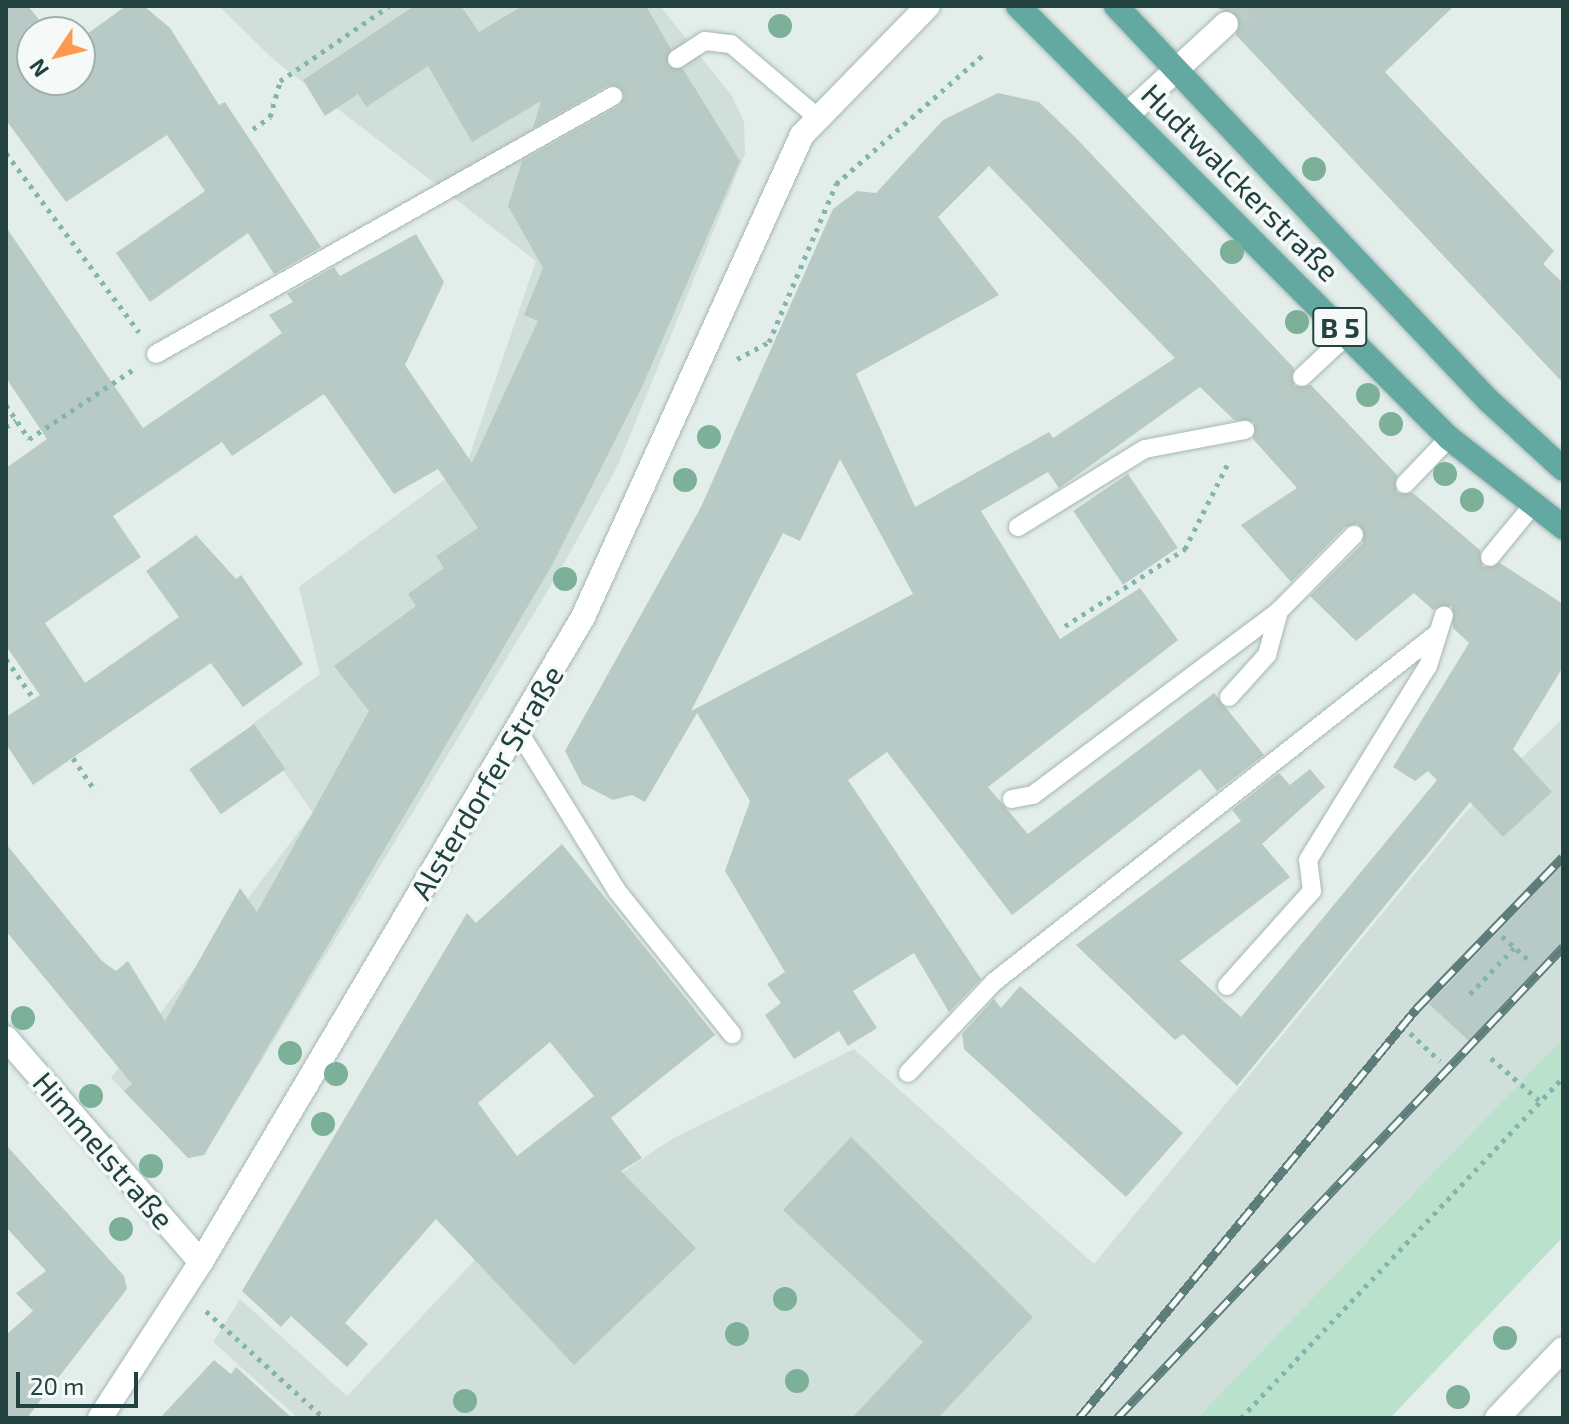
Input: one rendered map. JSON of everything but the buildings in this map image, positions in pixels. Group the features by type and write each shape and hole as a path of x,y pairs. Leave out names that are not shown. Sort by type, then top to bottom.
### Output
{"main road":[{"name":"Hudtwalckerstraße","path":"1018,6 1449,438 1532,506 1563,527"},
{"name":"Hudtwalckerstraße","path":"1116,6 1563,469"}],"street":[{"path":"816,116 928,6"},
{"path":"1128,114 1226,24"},
{"name":"Alsterdorfer Straße","path":"100,1418 183,1292 599,588 816,116"},
{"name":"Himmelstraße","path":"6,1038 201,1262"},
{"path":"1497,1418 1563,1349"}],"lane":[{"path":"677,59 705,41 731,44 816,116"},
{"path":"156,354 613,96"},
{"path":"1302,377 1348,334"},
{"path":"1018,527 1145,449 1245,430"},
{"path":"1405,484 1449,438"},
{"path":"1490,557 1532,506"},
{"path":"1012,799 1033,795 1279,611 1354,535"},
{"path":"1229,697 1267,655 1279,611"},
{"path":"1227,986 1312,891 1308,860 1428,666 1434,636 1444,615"},
{"path":"908,1073 994,982 1434,636"},
{"path":"517,729 617,891 732,1034"}],"path":[{"path":"253,129 270,117 280,81 389,6"},
{"path":"769,342 836,184 985,53"},
{"path":"6,153 156,354 29,439 6,405"},
{"path":"6,427 16,420"},
{"path":"1065,626 1185,549 1245,430"},
{"path":"6,659 34,699"},
{"path":"73,758 95,791"},
{"path":"1502,936 1532,963"},
{"path":"1470,994 1514,948"},
{"path":"1410,1033 1440,1061"},
{"path":"1423,1045 1429,1038"},
{"path":"1491,1058 1540,1101"},
{"path":"1241,1418 1563,1078"},
{"path":"183,1292 324,1418"}],"shaded area":[{"path":"219,6 660,6 732,96 744,122 745,154 618,465 561,569 204,1155 188,1158 111,1078 313,813 251,725 320,674 299,587 467,463 536,261 274,60"},
{"path":"1563,718 1563,1038 1197,1418 298,1418 213,1342 240,1299 347,1396 488,1246 572,1206 672,1139 854,1049 1094,1264 1465,813"}],"green space":[{"path":"1563,1038 1563,1237 1390,1418 1197,1418"}],"tunnel":[{"path":"1226,24 1246,6"}],"railway":[{"path":"1079,1418 1416,1009 1563,857"},
{"path":"1117,1418 1563,947"}]}
